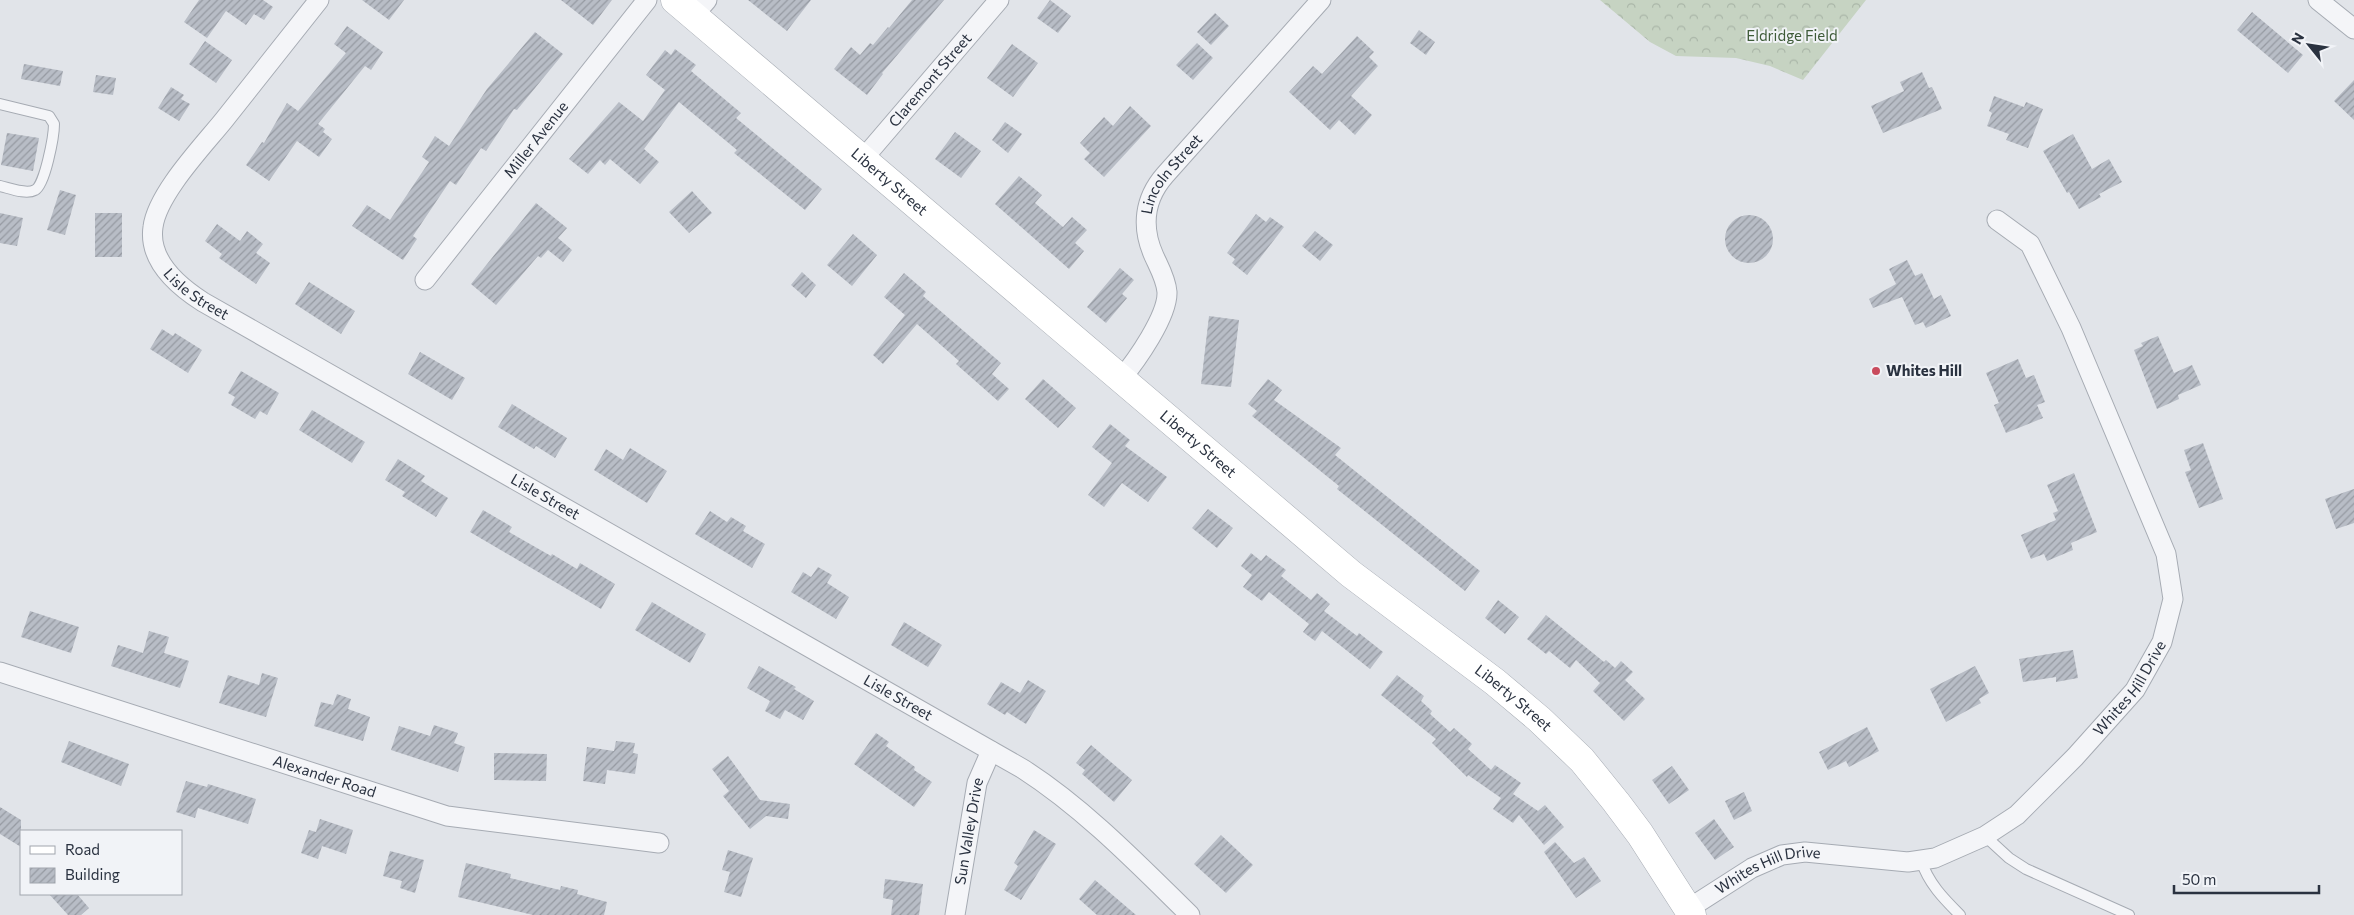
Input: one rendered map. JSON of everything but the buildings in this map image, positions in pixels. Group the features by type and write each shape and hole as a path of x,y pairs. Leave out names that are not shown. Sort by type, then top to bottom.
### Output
{"main road":[{"name":"Liberty Street","path":"692,5 862,160 1358,580 1495,682 1539,719 1582,760 1616,802 1640,834 1690,912"}],"street":[{"name":"Lisle Street","path":"319,0 181,174 159,208 152,227 153,245 160,263 173,280 203,302 1035,777 1115,842 1190,915"},
{"name":"Miller Avenue","path":"425,280 647,0"},
{"name":"Claremont Street","path":"862,160 998,0"},
{"name":"Lincoln Street","path":"1121,379 1135,360 1166,301 1165,283 1146,234 1146,213 1153,191 1164,175 1320,0"},
{"path":"2318,0 2354,29"},
{"name":"Whites Hill Drive","path":"1690,912 1752,868 1782,855 1805,852 1898,862 1921,860 1947,854 1985,836 2017,815 2075,757 2135,690 2162,642 2174,599 2166,554 2072,328 2030,244 1997,220"},
{"name":"Alexander Road","path":"0,672 447,816 659,842"},
{"name":"Sun Valley Drive","path":"954,915 977,783 991,751"}],"lane":[{"path":"0,104 49,116 54,124 43,180 37,188 28,192 0,186"},
{"path":"1985,836 2009,858 2026,869 2129,915"},
{"path":"1921,860 1933,886 1960,915"}],"green space":[{"name":"Eldridge Field","path":"1600,0 1866,0 1803,80 1770,66 1736,58 1676,56 1650,42"}],"place":[{"name":"Whites Hill","path":"1876,371"}]}
